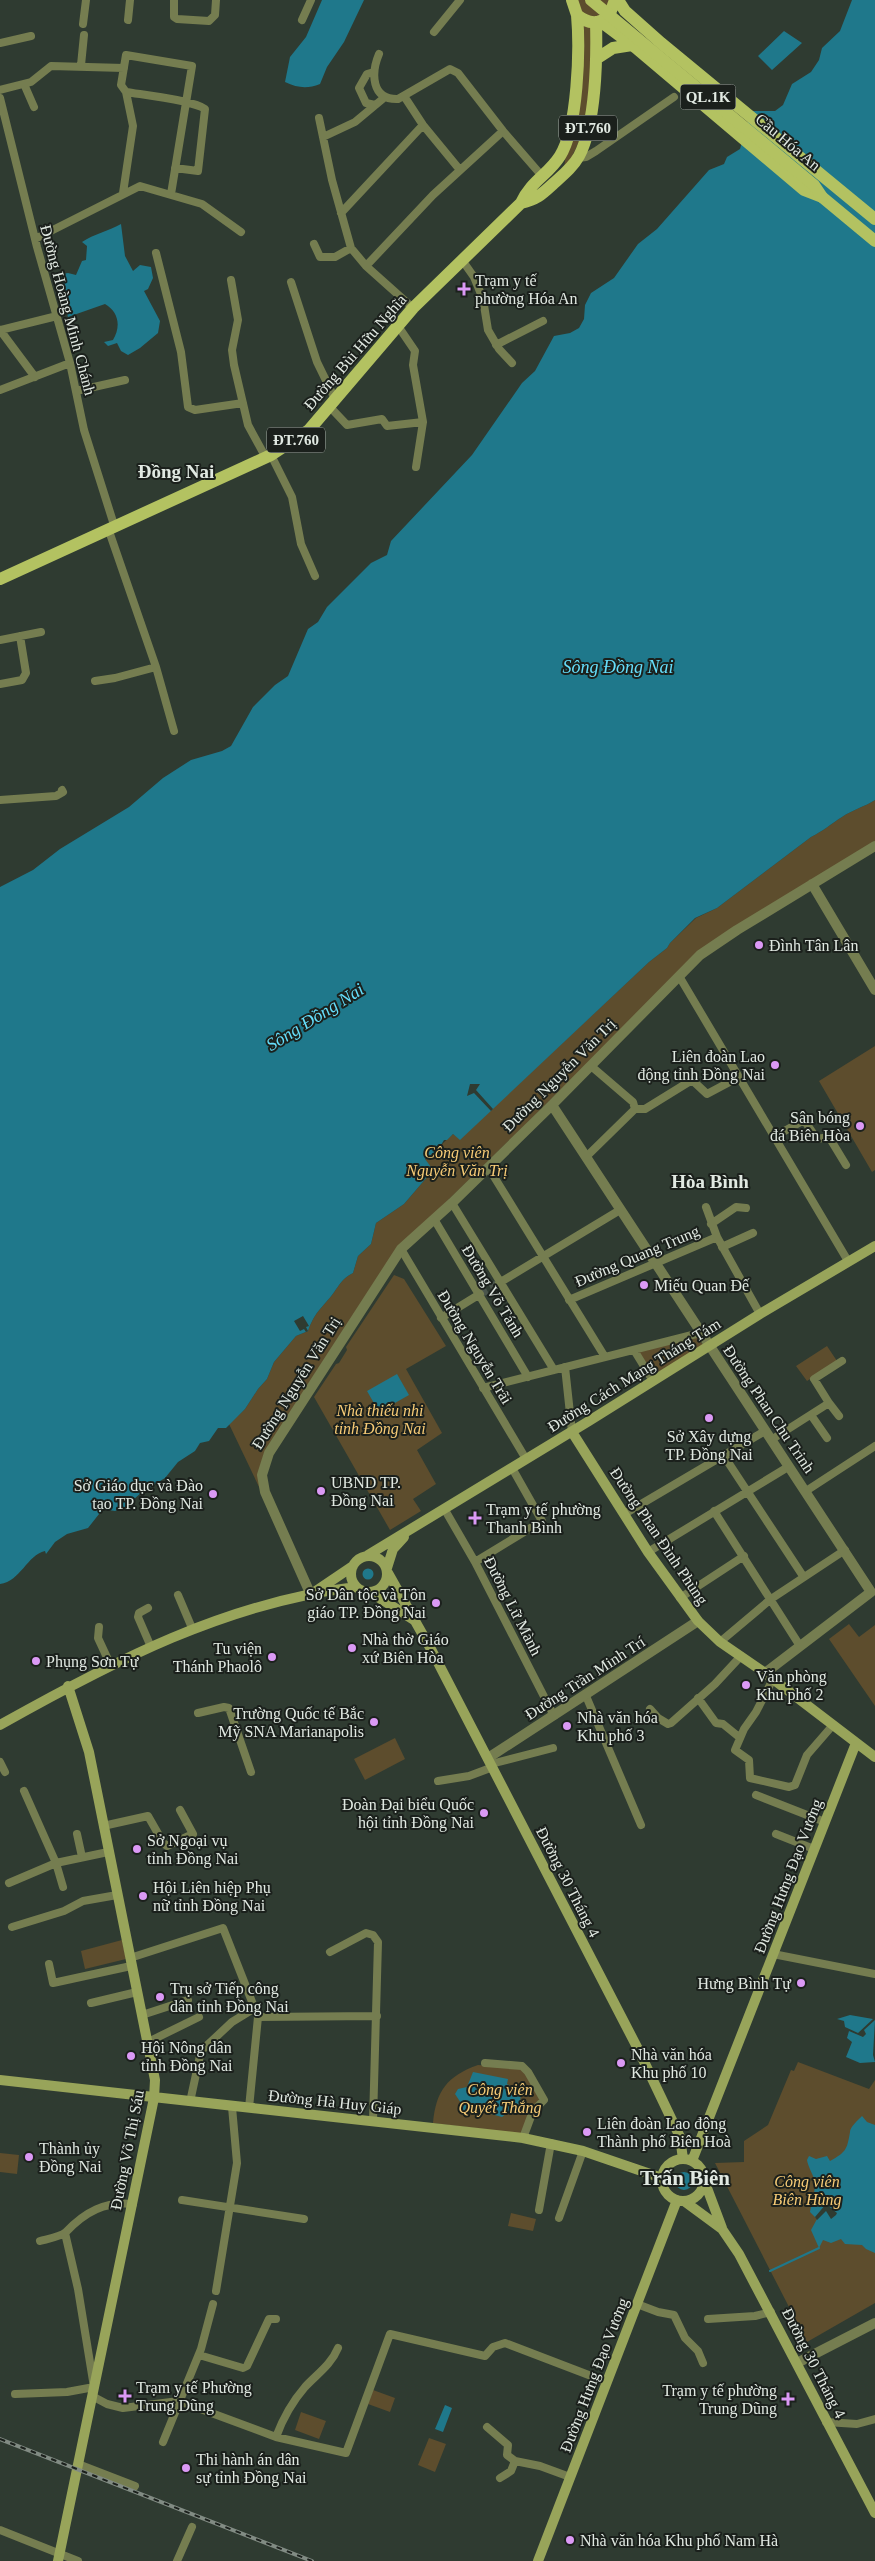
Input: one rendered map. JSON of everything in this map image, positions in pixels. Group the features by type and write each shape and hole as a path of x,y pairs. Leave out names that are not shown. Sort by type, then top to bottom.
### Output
{"main road":[{"name":"Cầu Hóa An","path":"590,0 814,185 822,197 875,241"},
{"name":"Cầu Hóa An","path":"616,0 661,43 875,220"},
{"name":"QL.1K","path":"598,22 612,12 616,0"},
{"name":"QL.1K","path":"573,5 589,22 598,22 634,47"},
{"name":"Đường Bùi Hữu Nghĩa","path":"0,579 268,456 309,430 413,308 521,203 527,189 560,156 570,136 579,41 573,5"},
{"name":"Đường Bùi Hữu Nghĩa","path":"521,203 536,200 578,158 585,141 589,122 598,22"},
{"name":"Cầu Hóa An","path":"634,47 804,190 822,197"},
{"path":"596,59 613,48 634,47"},
{"name":"Đường Cách Mạng Tháng Tám","path":"387,1570 393,1549 410,1532 760,1314 875,1246"},
{"name":"Đường Phan Đình Phùng","path":"572,1432 626,1513 648,1552 698,1621 720,1642 769,1676 875,1757"},
{"name":"Đường Cách Mạng Tháng Tám","path":"368,1555 401,1534 410,1532"},
{"path":"0,1725 68,1686 192,1628 312,1592 356,1587 370,1592 383,1586 387,1570 379,1558 368,1555 361,1557 352,1566 312,1592"},
{"path":"352,1566 351,1577 356,1587"},
{"name":"Đường 30 Tháng 4","path":"387,1570 417,1622 491,1763 673,2121 687,2160"},
{"name":"Đường 30 Tháng 4","path":"370,1592 417,1622"},
{"name":"Đường Võ Thị Sáu","path":"58,2557 133,2204 154,2098 155,2077 85,1736 68,1686"},
{"name":"Đường Hưng Đạo Vương","path":"687,2160 773,1954 856,1743"},
{"name":"Đường Hà Huy Giáp","path":"0,2080 523,2138 583,2151 662,2178"},
{"path":"687,2160 701,2168 704,2180 698,2194 680,2200 666,2191 662,2178 670,2164 687,2160"},
{"name":"Đường 30 Tháng 4","path":"704,2180 722,2229 745,2264 771,2312 826,2422 875,2513"},
{"name":"Đường 30 Tháng 4","path":"680,2200 722,2229"},
{"name":"Đường Hưng Đạo Vương","path":"538,2561 637,2304 680,2200"}],"street":[{"path":"84,24 86,0"},
{"path":"128,20 130,0"},
{"path":"174,0 174,16 177,19 209,21 215,15 216,0"},
{"path":"302,20 311,0"},
{"path":"434,32 460,0"},
{"path":"81,65 84,35"},
{"path":"0,43 31,36"},
{"path":"123,193 133,126 126,92 122,85 126,54 191,65 171,194"},
{"path":"380,54 374,72 379,94 398,99 450,69 454,70 542,176"},
{"path":"0,90 35,80 51,66 81,65 124,68"},
{"path":"374,72 367,74 359,88 366,103 375,105"},
{"path":"24,84 34,106"},
{"path":"126,92 186,103 202,107 206,111 199,169 196,172 175,168"},
{"path":"404,96 423,124 460,170"},
{"path":"323,137 355,122 385,97"},
{"path":"578,158 586,157 596,151 674,97"},
{"name":"Đường Hoàng Minh Chánh","path":"0,98 35,238 70,363 84,430 111,529 156,667 174,731"},
{"path":"319,118 341,213 352,248 366,266 413,308"},
{"path":"341,213 423,124"},
{"path":"366,266 433,195 503,131"},
{"path":"35,238 140,186 206,206 241,232"},
{"path":"314,244 320,257 335,257 352,248"},
{"path":"156,253 181,352 190,410 243,403"},
{"path":"462,260 474,277 480,291 488,330 496,345 512,363"},
{"path":"232,280 238,320 232,350 248,425 292,497 301,544 315,576"},
{"path":"291,282 332,402 347,425 382,419 387,426 422,422"},
{"path":"35,377 0,330 57,316"},
{"path":"496,345 543,321"},
{"path":"398,326 415,352 413,365 422,422 416,466"},
{"path":"0,388 70,363"},
{"path":"76,391 125,380"},
{"path":"0,640 41,632"},
{"path":"0,684 22,680 26,673 20,636"},
{"path":"95,681 115,678 156,667"},
{"path":"0,800 56,796 63,792 62,790"},
{"name":"Đường Nguyễn Văn Trị","path":"312,1592 266,1492 262,1482 262,1470 279,1436 400,1249 452,1203 552,1106 700,955 720,940 875,846"},
{"path":"812,884 875,990"},
{"path":"679,976 848,1261"},
{"path":"591,1066 633,1102 635,1109"},
{"path":"635,1109 645,1110 692,1080 707,1094 739,1077"},
{"name":"Đường Phan Chu Trinh","path":"552,1106 788,1467 806,1490 873,1590 800,1646 769,1676"},
{"path":"586,1157 635,1109"},
{"path":"774,1137 804,1120 817,1139 829,1137 846,1164"},
{"path":"488,1167 604,1357"},
{"path":"452,1203 499,1283 554,1370"},
{"path":"706,1207 716,1237"},
{"path":"712,1224 734,1208 746,1208"},
{"path":"499,1283 620,1210"},
{"name":"Đường Võ Tánh","path":"434,1219 528,1377"},
{"path":"722,1247 753,1233"},
{"name":"Đường Quang Trung","path":"569,1300 716,1237 760,1314"},
{"name":"Đường Nguyễn Trãi","path":"400,1249 526,1459"},
{"path":"441,1318 480,1294"},
{"path":"483,1388 700,1333"},
{"path":"634,1350 653,1381"},
{"path":"838,1416 814,1380 842,1361"},
{"path":"565,1367 572,1432"},
{"path":"626,1513 724,1456 811,1415 829,1403"},
{"path":"811,1415 828,1438"},
{"path":"806,1490 875,1446"},
{"path":"724,1456 803,1576"},
{"path":"648,1552 788,1467"},
{"path":"475,1562 542,1520 512,1468"},
{"name":"Đường Lữ Mành","path":"445,1510 475,1562 554,1716"},
{"path":"714,1511 800,1646"},
{"path":"720,1642 771,1599 803,1576 845,1550"},
{"path":"680,1598 744,1556"},
{"path":"178,1595 192,1628"},
{"path":"148,1608 139,1613 138,1617 151,1647"},
{"name":"Đường Trần Minh Trí","path":"491,1763 554,1716 698,1621"},
{"path":"99,1627 98,1638 111,1666"},
{"path":"650,1709 658,1718 668,1724 741,1656"},
{"path":"769,1676 735,1750 749,1760 750,1778 789,1787 795,1785 807,1755 833,1725"},
{"path":"586,1696 641,1825"},
{"path":"698,1698 716,1723 723,1724 740,1737"},
{"path":"198,1713 224,1707 229,1708 251,1772"},
{"path":"438,1780 469,1776 491,1763 552,1748"},
{"path":"0,1762 4,1772"},
{"path":"24,1791 56,1863 63,1887"},
{"path":"756,1794 825,1822"},
{"path":"103,1826 148,1816 167,1846 193,1834 180,1810"},
{"path":"77,1834 82,1857"},
{"path":"776,1834 814,1849"},
{"path":"9,1883 56,1863 108,1852"},
{"path":"12,1927 64,1911 83,1901 117,1895"},
{"path":"49,1964 53,1983 131,1962 223,1928 258,2017 249,2108"},
{"path":"330,1952 361,1934 371,1934 378,1942 373,2121"},
{"path":"773,1954 875,1974"},
{"path":"91,2003 137,1992"},
{"path":"142,2015 188,2000"},
{"path":"190,2102 201,2051 232,2022 255,2008"},
{"path":"258,2017 377,2016"},
{"path":"148,2042 199,2017"},
{"path":"485,2063 522,2066 544,2100 533,2111 523,2138"},
{"path":"216,2291 237,2163 232,2107"},
{"path":"539,2210 551,2143"},
{"path":"558,2218 583,2151"},
{"path":"182,2200 304,2219"},
{"path":"40,2241 65,2232 79,2219 106,2204 133,2204"},
{"path":"65,2232 78,2289 93,2391 107,2404 122,2408 179,2401 276,2437 346,2453 390,2334 485,2356 493,2346 505,2343 607,2382"},
{"path":"162,2442 199,2355 213,2304"},
{"path":"637,2304 658,2312 674,2315 684,2338 698,2351 703,2363"},
{"path":"708,2319 755,2316 771,2312"},
{"path":"199,2355 243,2368 247,2366 269,2319 276,2319"},
{"path":"797,2363 875,2323"},
{"path":"276,2437 286,2412 333,2360 338,2348"},
{"path":"15,2394 93,2391"},
{"path":"826,2422 856,2424 875,2419"},
{"path":"487,2427 505,2440 508,2445 508,2457 515,2461 540,2466 570,2477"},
{"path":"500,2478 511,2471 515,2461"},
{"path":"78,2464 135,2486"},
{"path":"177,2561 192,2527"},
{"path":"0,2532 58,2557 78,2561"}],"green space":[{"path":"576,0 611,0 597,18 581,13"},
{"path":"582,24 592,26 589,100 581,137 564,169"},
{"name":"Công viên Nguyễn Văn Trị","path":"875,800 875,841 697,952 588,1063 432,1216 398,1246 265,1451 258,1474 260,1489 229,1424 245,1409 267,1379 274,1362 296,1336 308,1331 318,1311 343,1280 353,1273 358,1256 371,1244 376,1223 404,1204 428,1176 425,1160 453,1134 460,1139 649,962 667,948 696,918 717,908 811,837 846,815"},
{"name":"Sân bóng đá Biên Hòa","path":"875,1046 875,1170 872,1172 819,1081"},
{"name":"Nhà thiếu nhi tỉnh Đồng Nai","path":"394,1275 404,1279 446,1346 406,1369 442,1433 417,1450 436,1484 413,1499 421,1511 390,1530 314,1397 336,1364 339,1363 347,1350 346,1347"},
{"path":"697,1336 703,1345 653,1376 638,1351"},
{"path":"827,1346 837,1361 807,1381 796,1366"},
{"path":"849,1624 859,1637 875,1625 875,1706 829,1639"},
{"path":"395,1738 405,1759 365,1780 354,1759"},
{"path":"122,1940 126,1959 85,1969 81,1951"},
{"name":"Công viên Biên Hùng","path":"798,2062 869,2089 875,2080 875,2303 807,2342 715,2163 744,2162 744,2141 768,2125 791,2070 794,2071"},
{"name":"Công viên Quyết Thắng","path":"478,2065 523,2068 541,2100 523,2134 433,2123 437,2102 445,2086 458,2074"},
{"path":"0,2153 19,2155 17,2174 0,2172"},
{"path":"511,2213 536,2219 533,2231 508,2226"},
{"path":"373,2390 395,2398 390,2412 368,2404"},
{"path":"301,2412 326,2421 319,2439 295,2430"},
{"path":"429,2438 446,2444 435,2472 418,2465"}],"water":[{"path":"322,0 364,0 344,42 327,67 320,84 311,87 298,87 285,82 290,57 306,37"},
{"name":"Sông Đồng Nai","path":"852,0 875,0 875,800 846,815 811,837 717,908 695,918 667,948 649,962 460,1140 453,1134 447,1140 444,1140 438,1150 425,1159 431,1167 428,1176 404,1204 376,1223 371,1244 358,1256 353,1273 343,1280 318,1311 308,1331 296,1336 274,1362 267,1379 245,1409 226,1428 218,1428 209,1441 200,1443 195,1451 178,1462 165,1478 142,1492 125,1507 115,1511 103,1509 88,1528 67,1534 55,1542 46,1554 45,1551 39,1553 13,1578 0,1584 0,887 33,870 60,849 129,807 163,778 191,760 222,751 231,746 253,707 275,685 288,676 308,629 318,622 327,607 371,563 387,555 391,541 472,455 522,383 535,371 554,336 570,333 579,328 584,319 585,305 591,293 614,278 638,244 657,229 709,170 724,164 727,157 740,149 751,111 775,111 783,105 792,84 811,72 819,60 822,48 840,31"},
{"path":"784,31 802,43 772,70 758,56"},
{"path":"121,224 125,256 133,271 140,265 151,267 153,278 148,289 144,291 160,321 158,333 128,355 121,351 117,343 108,346 104,342 113,340 118,325 116,315 110,307 105,304 68,317 56,275 68,273 76,275 82,261 86,260 87,246 82,242"},
{"path":"397,1374 409,1395 379,1412 367,1391"},
{"path":"368,1568 374,1574 368,1580 362,1574"},
{"path":"850,2015 873,2019 858,2033 845,2027 844,2021 837,2019"},
{"path":"875,2020 873,2055 875,2062 860,2063 846,2057 852,2042 847,2038 849,2031 863,2037 866,2034 864,2030"},
{"path":"473,2072 508,2079 507,2084 517,2090 521,2096 517,2112 513,2114 507,2113 502,2117 484,2112 476,2114 461,2111 461,2103 455,2094 458,2089 467,2087"},
{"path":"862,2116 867,2122 875,2125 875,2253 862,2245 845,2244 841,2239 831,2243 823,2240 819,2248 811,2230 817,2219 810,2212 815,2182 807,2160 809,2156 816,2159 827,2156 830,2161 839,2155 847,2147 851,2128"},
{"path":"684,2172 690,2175 693,2181 690,2187 684,2190 678,2187 675,2181 678,2175"},
{"path":"445,2405 452,2408 443,2432 435,2429"}],"pier":[{"path":"470,1084 480,1084 476,1090 493,1109 491,1111 474,1093 467,1096"},
{"path":"303,1316 309,1326 306,1327 308,1331 306,1332 304,1329 300,1331 294,1321"},
{"path":"826,2204 837,2213 836,2215 831,2219 826,2211 817,2220 815,2217"}],"waterway":[{"path":"770,2271 819,2248"}],"tunnel":[{"path":"480,1294 499,1283"}],"railway":[{"path":"0,2439 312,2561"}],"place":[{"name":"Trạm y tế phường Hóa An","path":"464,289"},
{"name":"Đình Tân Lân","path":"759,945"},
{"name":"Liên đoàn Lao động tỉnh Đồng Nai","path":"775,1065"},
{"name":"Sân bóng đá Biên Hòa","path":"860,1126"},
{"name":"Miếu Quan Đế","path":"644,1285"},
{"name":"Sở Xây dựng TP. Đồng Nai","path":"709,1418"},
{"name":"UBND TP. Đồng Nai","path":"321,1491"},
{"name":"Sở Giáo dục và Đào tạo TP. Đồng Nai","path":"213,1494"},
{"name":"Trạm y tế phường Thanh Bình","path":"475,1518"},
{"name":"Sở Dân tộc và Tôn giáo TP. Đồng Nai","path":"436,1603"},
{"name":"Nhà thờ Giáo xứ Biên Hòa","path":"352,1648"},
{"name":"Tu viện Thánh Phaolô","path":"272,1657"},
{"name":"Phụng Sơn Tự","path":"36,1661"},
{"name":"Văn phòng Khu phố 2","path":"746,1685"},
{"name":"Trường Quốc tế Bắc Mỹ SNA Marianapolis","path":"374,1722"},
{"name":"Nhà văn hóa Khu phố 3","path":"567,1726"},
{"name":"Đoàn Đại biểu Quốc hội tỉnh Đồng Nai","path":"484,1813"},
{"name":"Sở Ngoại vụ tỉnh Đồng Nai","path":"137,1849"},
{"name":"Hội Liên hiệp Phụ nữ tỉnh Đồng Nai","path":"143,1896"},
{"name":"Hưng Bình Tự","path":"801,1983"},
{"name":"Trụ sở Tiếp công dân tỉnh Đồng Nai","path":"160,1997"},
{"name":"Hội Nông dân tỉnh Đồng Nai","path":"131,2056"},
{"name":"Nhà văn hóa Khu phố 10","path":"621,2063"},
{"name":"Liên đoàn Lao động Thành phố Biên Hoà","path":"587,2132"},
{"name":"Thành ủy Đồng Nai","path":"29,2157"},
{"name":"Trạm y tế Phường Trung Dũng","path":"125,2396"},
{"name":"Trạm y tế phường Trung Dũng","path":"788,2399"},
{"name":"Thi hành án dân sự tỉnh Đồng Nai","path":"186,2468"},
{"name":"Nhà văn hóa Khu phố Nam Hà","path":"570,2540"}],"district":[{"name":"Đồng Nai","path":"176,471"},
{"name":"Hòa Bình","path":"710,1181"},
{"name":"Trấn Biên","path":"685,2178"}]}
